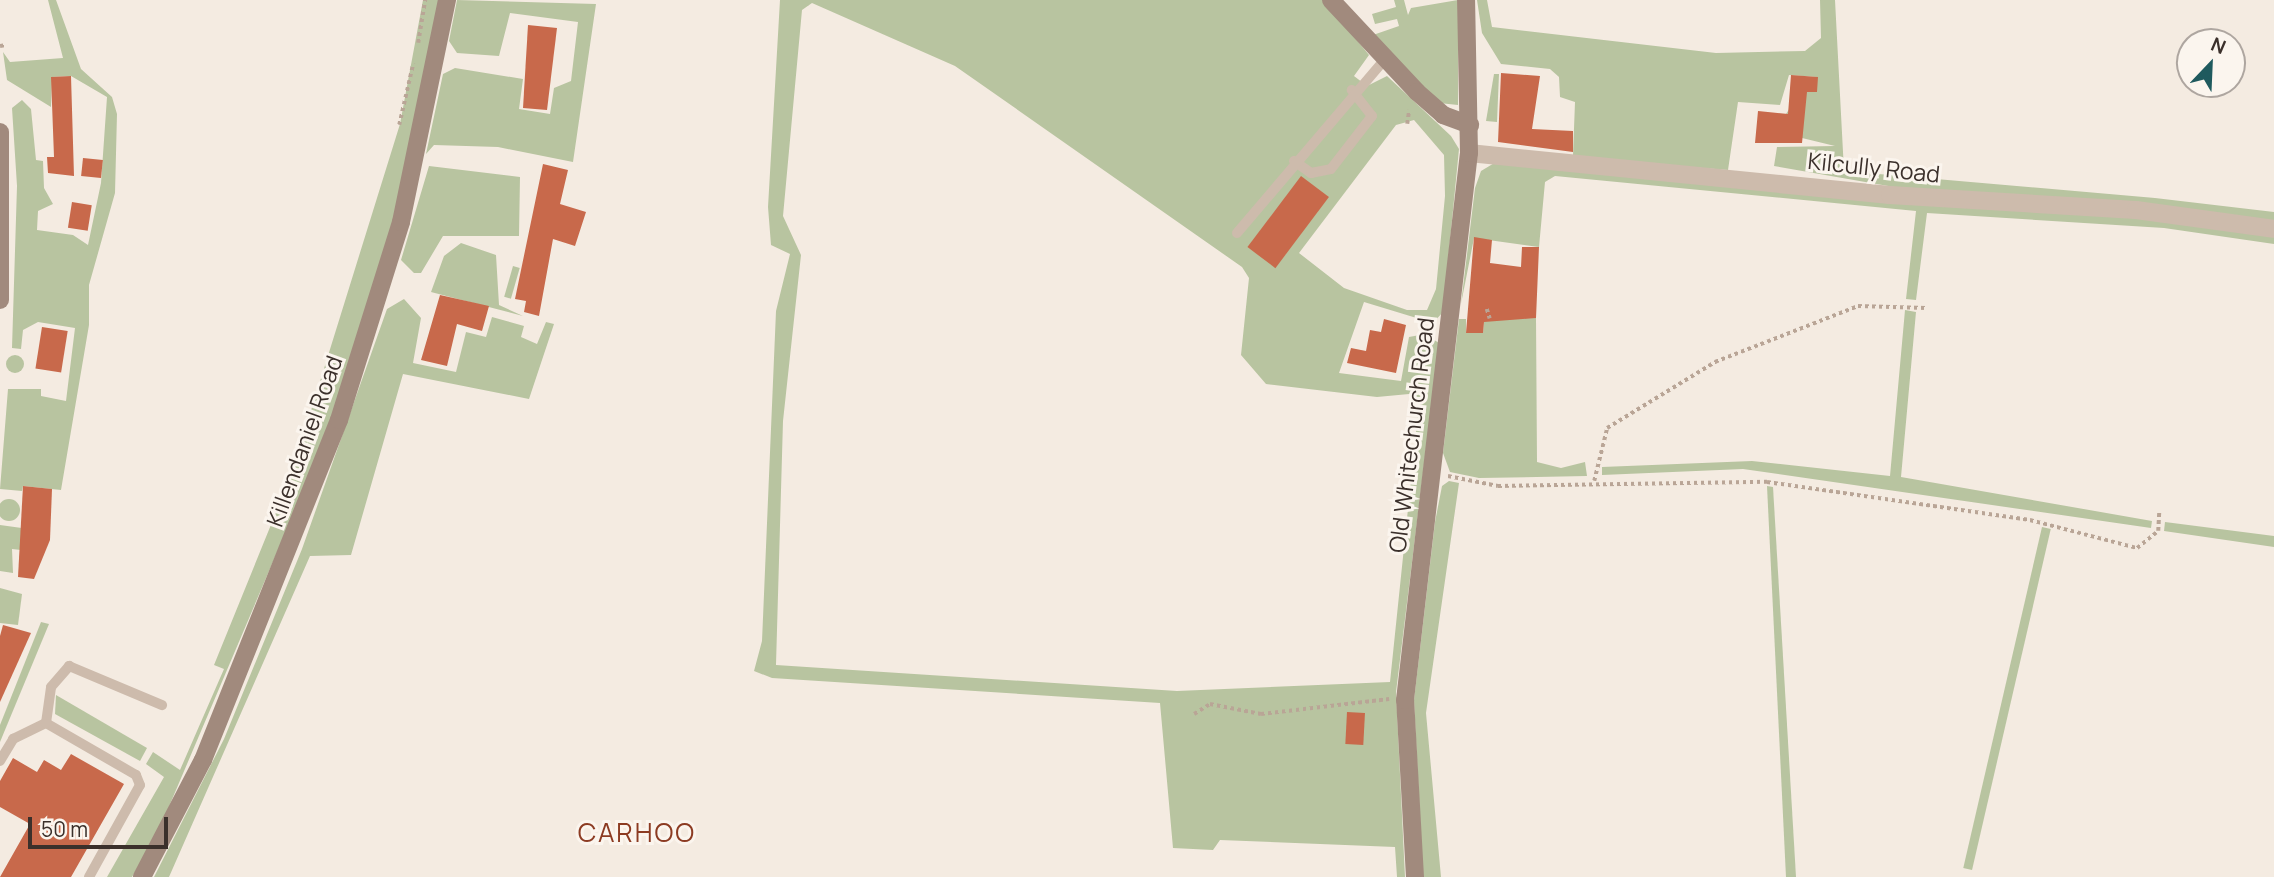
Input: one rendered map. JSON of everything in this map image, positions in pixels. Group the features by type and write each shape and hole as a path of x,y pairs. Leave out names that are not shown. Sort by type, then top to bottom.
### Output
{"street":[{"name":"Killendaniel Road","path":"142,877 203,760 343,408 401,222 447,0"},
{"path":"1331,0 1385,59 1443,115 1469,125"},
{"name":"Old Whitechurch Road","path":"1415,877 1406,687 1469,153 1466,0"},
{"path":"0,132 0,300"},
{"name":"Kilcully Road","path":"1469,153 1890,195 2136,210 2274,229"}],"lane":[{"path":"1237,233 1352,90 1385,59"},
{"path":"1294,160 1311,173 1331,169 1372,116 1352,90"},
{"path":"46,723 51,687 69,666 162,705"},
{"path":"0,761 13,739 46,723"},
{"path":"46,723 136,775 139,785 89,877"}],"path":[{"path":"399,125 425,0"},
{"path":"0,46 6,45"},
{"path":"1594,481 1607,428 1715,362 1858,306 1926,308"},
{"path":"1487,309 1490,319"},
{"path":"1450,477 1498,486 1594,481 1767,482 2030,520 2137,548 2158,531 2159,511"},
{"path":"1194,714 1210,704 1261,714 1389,699"}],"green space":[{"path":"48,0 56,0 81,69 112,97 117,114 115,193 89,285 89,325 61,490 23,486 22,491 0,489 8,389 41,389 41,396 66,401 75,328 38,322 23,330 21,349 12,348 17,186 12,108 22,100 31,109 36,160 43,161 44,188 53,204 38,211 37,230 73,235 88,245 101,183 107,97 71,76 52,77 51,107 7,80 3,52 10,62 63,58"},
{"path":"423,0 439,0 422,99 380,274 320,451 159,830 132,877 107,877 164,777 146,764 153,752 180,770 224,669 214,665 290,478 400,124"},
{"path":"457,0 596,4 573,162 498,147 434,145 426,154 443,74 455,68 523,79 519,109 550,114 554,88 571,81 578,22 510,13 499,56 457,53 449,41"},
{"path":"780,0 1324,0 1369,55 1354,76 1367,86 1387,76 1451,136 1459,149 1443,312 1433,323 1364,302 1339,373 1401,381 1409,337 1425,334 1439,343 1396,692 1405,877 1397,877 1395,847 1220,840 1213,850 1173,848 1160,703 772,678 754,671 762,641 776,311 790,254 771,245 768,207","holes":["812,3 955,66 1242,267 1249,278 1241,355 1266,384 1377,397 1409,394 1419,403 1390,682 1177,691 776,665 783,421 801,255 783,216 802,10","1414,120 1444,155 1445,196 1436,289 1427,310 1407,310 1344,288 1299,253 1396,125"]},
{"path":"1394,0 1404,0 1408,15 1411,8 1458,0 1458,105 1439,103 1373,35 1399,26 1397,19 1375,24 1372,14 1396,7"},
{"path":"1477,0 1487,0 1492,27 1716,53 1805,51 1821,38 1820,0 1835,0 1844,171 2155,198 2274,212 2274,222 1911,190 1774,166 1777,147 1835,146 1802,138 1786,114 1801,91 1817,92 1817,77 1789,75 1780,105 1738,102 1728,170 1563,157 1573,155 1575,102 1560,97 1559,77 1550,69 1501,64 1482,33"},
{"path":"1494,74 1499,74 1497,122 1486,121"},
{"path":"1496,162 2116,214 2274,237 2274,244 2164,228 1927,213 1916,300 1906,299 1916,211 1555,176 1545,182 1539,247 1474,238 1461,304 1475,188 1481,171"},
{"path":"429,166 520,177 519,236 443,236 421,273 414,273 401,260"},
{"path":"461,243 496,255 499,305 523,316 431,292 444,256"},
{"path":"513,266 520,268 511,299 504,297"},
{"path":"404,299 421,318 413,363 456,372 466,332 486,337 492,317 524,326 521,337 537,344 546,322 554,324 529,399 403,374 351,555 310,556 169,877 154,877 224,739 302,549 387,309"},
{"path":"1905,310 1916,312 1901,477 2152,521 2151,528 1743,469 1602,475 1602,467 1752,461 1890,476"},
{"path":"1536,318 1537,462 1561,468 1585,462 1587,476 1479,478 1450,472 1443,453 1459,319 1466,319 1466,333 1483,333 1484,319"},
{"path":"15,355 21,358 24,364 21,370 15,373 9,370 6,364 9,358"},
{"path":"1449,481 1459,483 1426,713 1441,877 1423,877 1414,700 1435,522 1442,486"},
{"path":"1767,486 1773,487 1796,877 1786,877"},
{"path":"9,499 17,502 20,510 17,518 9,521 1,518 -2,510 1,502"},
{"path":"2165,522 2274,536 2274,547 2164,531"},
{"path":"0,525 29,529 21,550 12,549 13,573 0,571"},
{"path":"2042,527 2051,529 1972,870 1963,868"},
{"path":"0,588 22,594 18,625 0,623"},
{"path":"41,622 49,624 0,742 0,725"},
{"path":"56,695 147,748 140,761 55,714"}],"building":[{"path":"528,25 557,28 547,110 523,108"},
{"path":"1501,73 1540,76 1532,129 1573,131 1573,152 1498,142"},
{"path":"1791,75 1818,77 1817,92 1807,92 1802,143 1755,143 1758,111 1788,114"},
{"path":"71,76 74,176 48,173 47,157 54,157 51,77"},
{"path":"83,158 103,160 101,178 81,176"},
{"path":"543,164 568,170 560,204 586,212 575,246 553,239 539,316 524,312 526,301 515,299"},
{"path":"1301,176 1329,197 1275,268 1247,247"},
{"path":"72,202 92,205 88,231 68,228"},
{"path":"1474,237 1492,240 1490,263 1521,267 1522,247 1539,247 1536,318 1484,322 1483,333 1466,333"},
{"path":"440,295 489,306 482,331 457,324 447,366 421,360"},
{"path":"1384,319 1406,325 1396,373 1347,363 1351,348 1366,351 1370,330 1381,332"},
{"path":"42,327 68,331 61,373 35,368"},
{"path":"23,486 52,489 50,540 34,579 18,577"},
{"path":"3,625 31,633 0,702 0,636"},
{"path":"1347,712 1365,713 1363,745 1345,744"},
{"path":"71,754 124,784 71,877 0,877 30,824 0,807 0,781 13,758 37,772 44,760 61,770"}],"district":[{"name":"CARHOO","path":"637,833"}]}
